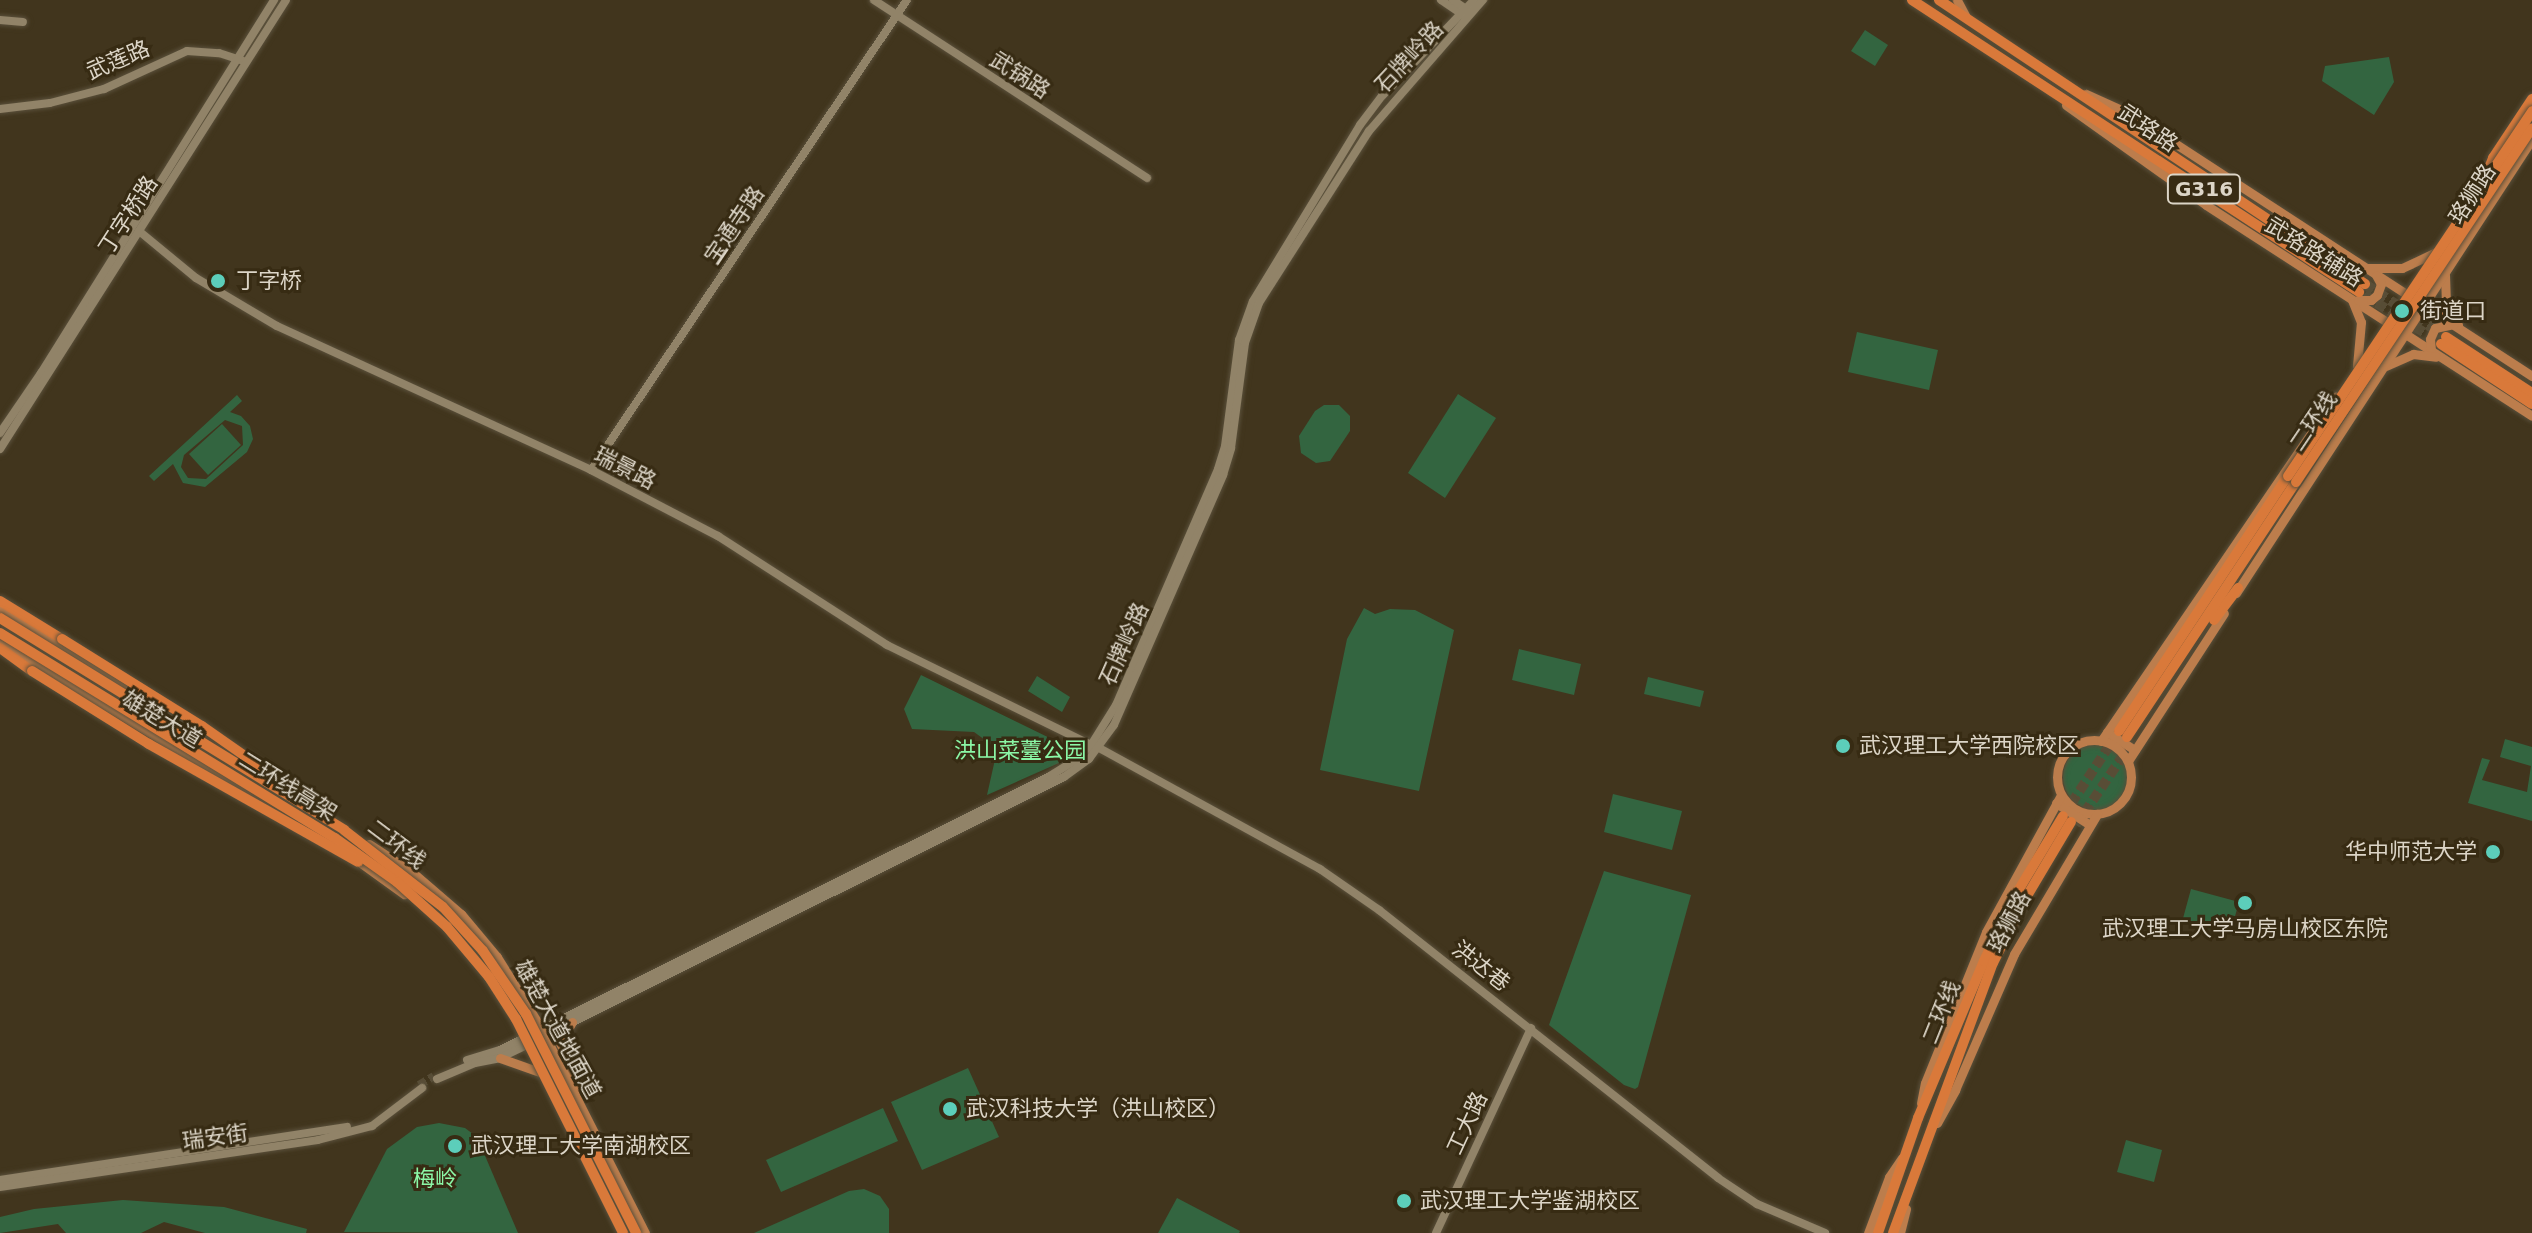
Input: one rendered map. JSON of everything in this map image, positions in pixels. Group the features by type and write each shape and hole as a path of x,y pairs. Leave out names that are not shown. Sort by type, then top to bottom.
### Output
{"highway":[{"name":"武珞路","path":"1912,0 2048,90 2076,104 2357,292"},
{"name":"武珞路","path":"1939,0 2070,87 2357,292"},
{"path":"2484,180 2493,158 2532,99"},
{"name":"二环线","path":"2120,739 2532,109"},
{"name":"二环线","path":"2246,531 2292,479 2532,128"},
{"path":"2532,393 2444,340 2532,404"},
{"path":"2120,739 2246,531"},
{"path":"2120,739 2238,588"},
{"path":"0,601 211,732 324,811 344,830"},
{"name":"二环线","path":"0,618 344,830 427,892 489,959 551,1059 636,1233"},
{"name":"二环线高架","path":"0,633 335,838 397,882 472,955 508,1005 624,1233"},
{"path":"0,648 149,744 333,846 405,895 465,953 528,1044"},
{"name":"二环线","path":"1893,1233 2006,934 2077,824"},
{"name":"二环线","path":"1878,1233 1918,1118 1997,931 2077,824"}],"main road":[{"name":"丁字桥路","path":"0,449 243,62 274,0"},
{"name":"丁字桥路","path":"0,433 286,0"},
{"name":"武锅路","path":"874,0 1147,178"},
{"name":"宝通寺路","path":"591,470 907,0"},
{"path":"1441,0 1467,14"},
{"path":"1453,0 1467,14"},
{"name":"石牌岭路","path":"1467,14 1474,0"},
{"name":"石牌岭路","path":"543,1032 572,1022 1064,777 1095,747 1218,469 1225,446 1239,340 1253,301 1360,125 1383,95 1483,0"},
{"path":"1957,0 1966,17"},
{"path":"0,20 23,22"},
{"name":"武莲路","path":"0,109 50,103 104,89 187,51 219,53 243,62"},
{"name":"武珞路辅路","path":"2070,87 2130,114 2532,376"},
{"name":"珞狮路","path":"2357,366 2532,109"},
{"name":"珞狮路","path":"2380,371 2532,139"},
{"name":"瑞景路","path":"139,231 196,278 277,326 591,470 718,536 887,645 1095,747"},
{"path":"2364,267 2402,268 2437,252"},
{"path":"2431,350 2430,339 2435,328 2457,326 2446,303 2445,272"},
{"path":"2357,292 2367,301 2377,295 2381,284 2376,275"},
{"path":"2246,531 2357,366 2361,322 2357,292"},
{"name":"武珞路辅路","path":"2357,292 2388,322 2532,416"},
{"path":"2238,588 2380,371 2413,354 2445,359"},
{"name":"雄楚大道地面道","path":"0,610 412,872 471,924 514,982 543,1032 645,1233"},
{"name":"雄楚大道","path":"0,641 287,816 395,887 466,956 528,1044 624,1233"},
{"path":"2120,739 2117,748 2128,761"},
{"path":"2057,802 2097,814 2115,808 2127,795 2132,776 2120,739"},
{"path":"2077,824 2057,802 2057,773 2065,754 2085,741 2120,739"},
{"name":"石牌岭路","path":"528,1044 543,1032 1050,776 1095,747"},
{"name":"洪达巷","path":"1095,747 1320,869 1379,910 1531,1028 1718,1178 1757,1204 1825,1233"},
{"name":"珞狮路","path":"1918,1118 1925,1083 1986,932 2032,842 2057,802"},
{"name":"珞狮路","path":"1932,1133 1955,1090 2014,954 2066,862 2077,824 2097,814"},
{"path":"572,1022 560,1043 578,1083 574,1094"},
{"name":"工大路","path":"1436,1233 1531,1028"},
{"path":"528,1044 500,1058 435,1077 528,1044"},
{"path":"500,1058 540,1072"},
{"name":"瑞安街","path":"0,1180 362,1124 420,1086 372,1126 318,1140 0,1187"},
{"path":"1868,1233 1889,1177 1906,1152"},
{"path":"1900,1233 1910,1194"}],"green space":[{"path":"1865,30 1888,45 1875,66 1851,51"},
{"path":"2389,57 2394,82 2374,115 2322,81 2325,66"},
{"path":"1857,332 1938,350 1929,390 1848,372"},
{"path":"1458,394 1496,418 1445,498 1408,473"},
{"path":"237,395 242,401 230,412 241,416 250,426 253,439 247,452 205,487 183,483 173,464 154,481 149,476","holes":["225,420 242,426 243,445 206,479 188,478 181,467 184,455"]},
{"path":"1324,405 1339,405 1350,416 1350,431 1330,461 1316,463 1301,453 1299,436 1315,411"},
{"path":"222,424 241,445 208,475 189,454"},
{"path":"1364,608 1375,614 1390,609 1415,610 1454,630 1419,791 1320,770 1347,639"},
{"path":"1519,649 1581,664 1574,695 1512,680"},
{"name":"洪山菜薹公园","path":"921,675 1060,743 1059,763 987,795 996,755 992,745 974,732 912,729 904,709"},
{"path":"1037,676 1070,697 1062,712 1028,691"},
{"path":"1648,677 1704,691 1700,707 1644,694"},
{"path":"2505,739 2532,747 2532,821 2468,803 2482,758 2490,760 2482,780 2527,792 2531,766 2500,757"},
{"path":"2090,744 2102,744 2114,749 2124,759 2129,777 2127,790 2114,805 2102,810 2090,810 2078,805 2068,795 2063,783 2063,771 2068,759 2078,749"},
{"path":"1613,794 1682,811 1672,850 1604,832"},
{"path":"1604,871 1691,895 1635,1089 1624,1085 1549,1025"},
{"path":"2191,889 2239,902 2230,934 2182,922"},
{"path":"968,1068 999,1137 922,1170 891,1102"},
{"path":"883,1108 898,1141 781,1192 766,1160"},
{"name":"梅岭","path":"439,1123 465,1128 477,1137 518,1233 344,1232 387,1149 417,1127"},
{"path":"2126,1140 2162,1150 2154,1182 2117,1172"},
{"path":"864,1189 880,1196 889,1209 889,1233 754,1233 849,1191"},
{"path":"1177,1198 1240,1231 1239,1233 1158,1233"},
{"path":"123,1200 224,1207 307,1229 306,1233 205,1233 164,1222 141,1233 66,1233 58,1224 0,1233 0,1217 34,1209"}],"tunnel":[{"path":"2365,284 2446,337"},
{"path":"2364,295 2436,340"},
{"path":"2063,816 2119,731"},
{"path":"2076,825 2133,741"},
{"path":"419,1085 434,1076"}],"place":[{"name":"丁字桥","path":"218,281"},
{"name":"街道口","path":"2402,311"},
{"name":"武汉理工大学西院校区","path":"1843,746"},
{"name":"华中师范大学","path":"2493,852"},
{"name":"武汉理工大学马房山校区东院","path":"2245,903"},
{"name":"武汉科技大学（洪山校区）","path":"950,1109"},
{"name":"武汉理工大学南湖校区","path":"455,1146"},
{"name":"武汉理工大学鉴湖校区","path":"1404,1201"}]}
